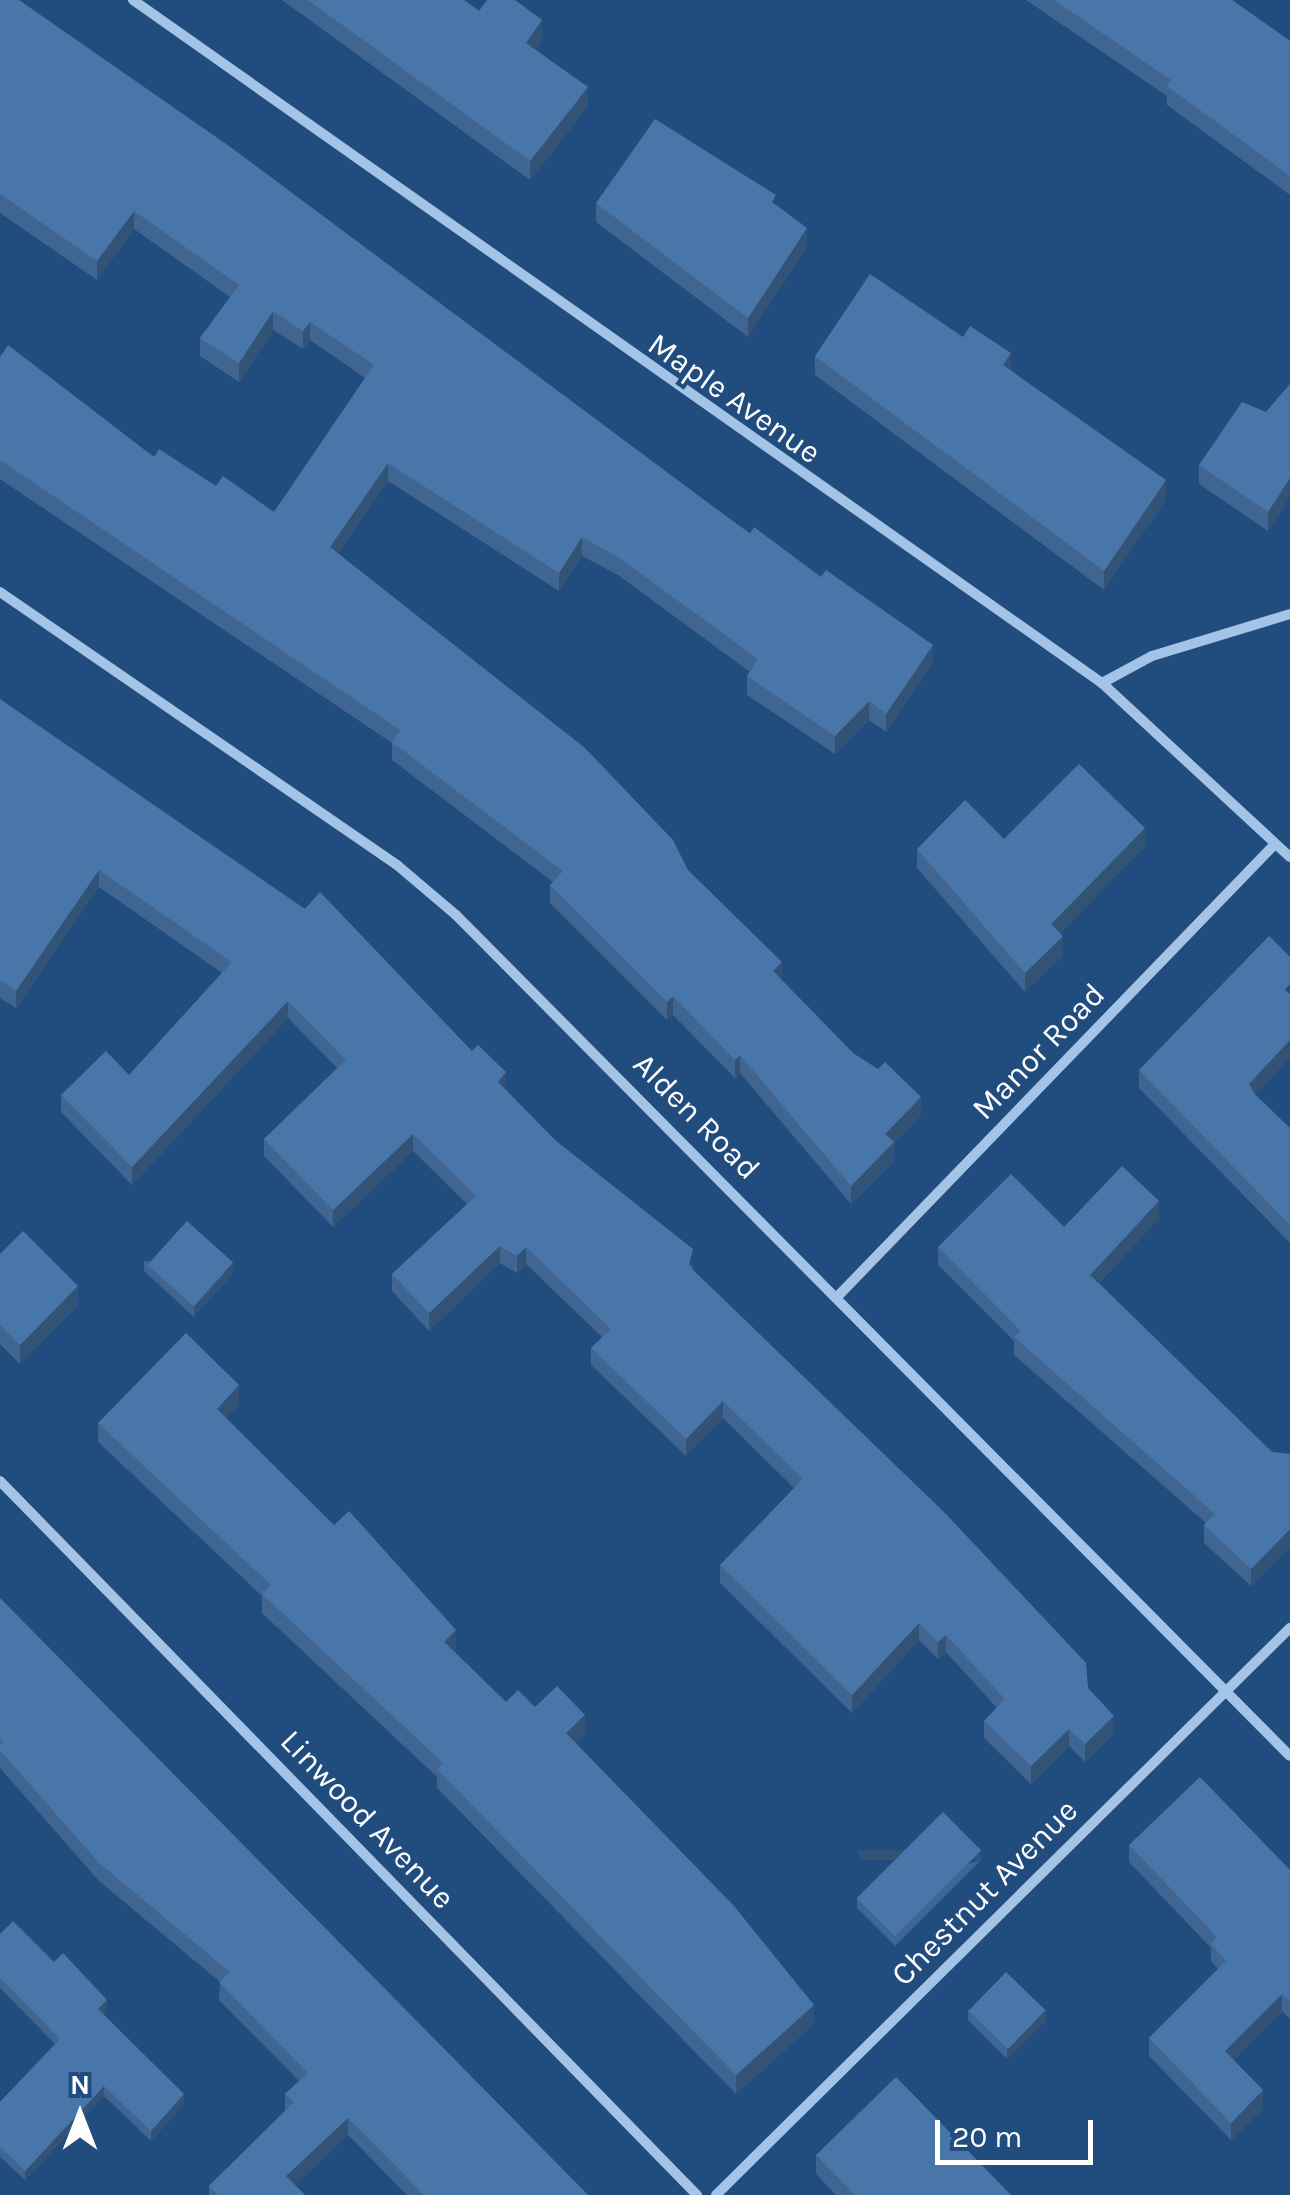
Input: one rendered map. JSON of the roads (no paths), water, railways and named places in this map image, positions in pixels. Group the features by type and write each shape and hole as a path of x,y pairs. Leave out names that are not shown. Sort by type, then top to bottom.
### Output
{"street":[{"name":"Maple Avenue","path":"134,0 1102,683 1212,776 1290,860"},
{"name":"Alden Road","path":"0,592 397,864 839,1295 1290,1756"},
{"path":"1102,683 1152,656 1290,614"},
{"name":"Manor Road","path":"839,1295 1275,844"},
{"name":"Linwood Avenue","path":"0,1481 698,2195"},
{"name":"Chestnut Avenue","path":"716,2195 1290,1628"}]}
